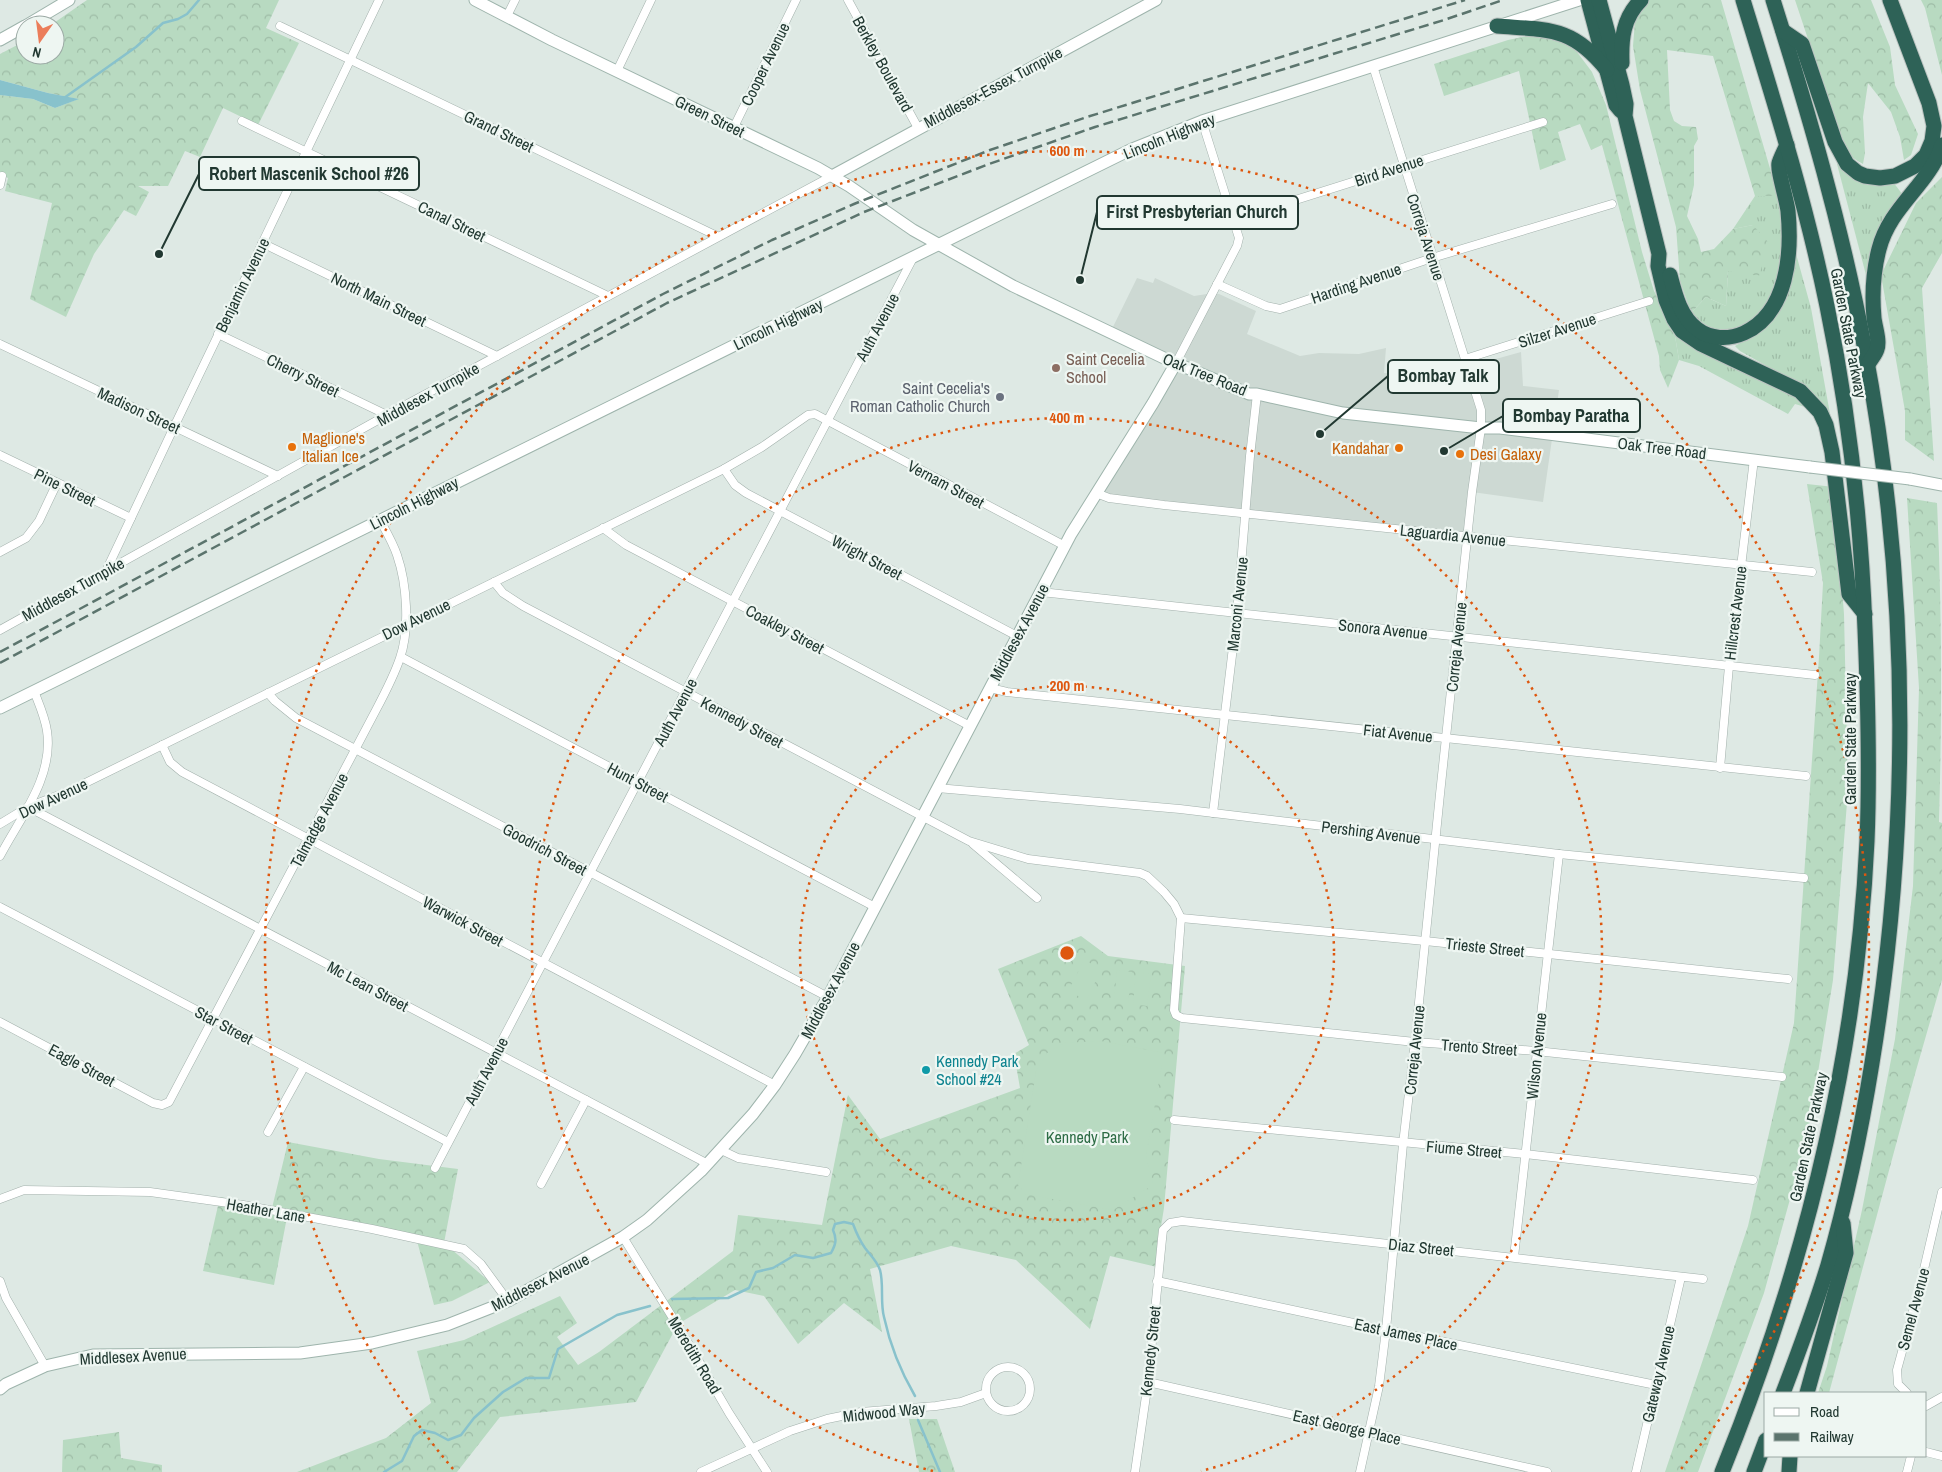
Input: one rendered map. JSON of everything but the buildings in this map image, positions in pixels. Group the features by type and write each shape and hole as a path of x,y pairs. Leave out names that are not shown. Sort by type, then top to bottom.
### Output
{"highway":[{"path":"1588,0 1616,105 1625,116"},
{"path":"1599,0 1622,85 1626,104 1625,116 1659,254 1658,266 1666,300 1674,320 1682,331 1700,344 1800,391 1811,400 1820,412 1828,434 1834,470 1849,594 1865,614"},
{"path":"1622,85 1623,33 1629,17 1641,0"},
{"name":"Garden State Parkway","path":"1722,1472 1760,1372 1799,1249 1821,1162 1842,1058 1858,947 1867,841 1869,743 1865,614 1858,516 1839,371 1813,244 1787,145 1743,0"},
{"name":"Garden State Parkway","path":"1773,0 1837,220 1868,366 1886,487 1894,574 1899,662 1900,735 1897,833 1889,939 1878,1028 1842,1212"},
{"path":"1783,31 1802,44 1838,150 1847,164 1865,176 1880,178 1895,176 1915,166 1926,155 1932,141 1934,126 1929,103 1890,0"},
{"path":"1900,0 1942,113"},
{"path":"1496,26 1563,34 1590,50 1607,70"},
{"path":"1659,254 1667,264 1682,311 1689,322 1698,330 1708,335 1726,338 1738,335 1754,327 1768,313 1776,301 1787,265 1789,239 1788,210 1778,164 1787,145"},
{"path":"1868,366 1878,348 1874,316 1874,288 1875,267 1881,240 1891,219 1931,168 1942,145"},
{"path":"1783,1392 1827,1268 1842,1212"},
{"path":"1807,1392 1846,1253 1842,1212"},
{"path":"1754,1472 1764,1445"},
{"path":"1789,1472 1790,1457"}],"street":[{"path":"44,15 69,0"},
{"name":"Benjamin Avenue","path":"106,571 379,0"},
{"name":"Green Street","path":"475,0 552,40 832,176 913,230 938,244"},
{"path":"507,16 515,0"},
{"path":"617,71 651,0"},
{"name":"Cooper Avenue","path":"734,128 796,0"},
{"name":"Berkley Boulevard","path":"848,0 918,128"},
{"name":"Lincoln Highway","path":"0,708 1132,149 1202,121 1579,0"},
{"name":"Middlesex-Essex Turnpike","path":"832,176 1153,1"},
{"name":"Grand Street","path":"280,26 718,236"},
{"path":"0,40 15,32"},
{"name":"Correja Avenue","path":"1360,1472 1379,1386 1386,1330 1403,1144 1481,428 1481,410 1373,66"},
{"name":"Canal Street","path":"242,121 608,296"},
{"name":"Middlesex Avenue","path":"0,1390 6,1384 45,1366 94,1355 300,1353 372,1343 447,1325 508,1301 623,1237 647,1220 708,1164 753,1114 775,1085 804,1039 828,997 1065,546 1176,363 1239,242 1239,232 1217,171 1202,121"},
{"name":"Bird Avenue","path":"1235,219 1543,122"},
{"path":"0,185 2,176"},
{"name":"Middlesex Turnpike","path":"0,630 387,416 832,176"},
{"name":"Harding Avenue","path":"1217,284 1266,306 1280,309 1432,258 1612,204"},
{"name":"North Main Street","path":"262,243 497,356"},
{"name":"Oak Tree Road","path":"938,244 1031,295 1176,363 1249,394 1257,394 1342,413 1481,428 1500,428 1910,479 1942,485"},
{"name":"Auth Avenue","path":"435,1168 914,256"},
{"name":"Silzer Avenue","path":"1465,359 1649,301"},
{"name":"Cherry Street","path":"218,334 387,416"},
{"name":"Madison Street","path":"0,344 278,476"},
{"name":"Marconi Avenue","path":"1213,813 1237,614 1257,394"},
{"name":"Dow Avenue","path":"0,824 28,807 67,792 724,469 762,447 805,416 815,414 828,421"},
{"name":"Vernam Street","path":"828,421 1065,546"},
{"name":"Pine Street","path":"0,455 130,518"},
{"name":"Hillcrest Avenue","path":"1720,768 1740,566 1754,459"},
{"name":"Wright Street","path":"724,469 740,489 1017,636"},
{"path":"0,552 26,538 39,521 57,483"},
{"name":"Laguardia Avenue","path":"1096,493 1112,498 1246,514 1812,572"},
{"name":"Talmadge Avenue","path":"165,1105 171,1100 214,1019 356,749 401,657 406,636 406,624 399,560 380,520"},
{"name":"Coakley Street","path":"603,528 626,545 970,726"},
{"name":"Kennedy Street","path":"494,582 500,590 515,602 969,841 1028,859 1146,876 1164,892 1174,904 1181,918"},
{"name":"Sonora Avenue","path":"1041,592 1815,676"},
{"name":"Hunt Street","path":"401,657 875,907"},
{"name":"Fiat Avenue","path":"990,688 1007,692 1806,776"},
{"path":"0,856 28,807 43,771 48,748 46,724 34,691"},
{"name":"Goodrich Street","path":"268,693 296,718 828,997"},
{"name":"Warwick Street","path":"162,745 170,762 178,770 775,1085"},
{"name":"Pershing Avenue","path":"937,788 1213,813 1559,854 1804,878"},
{"name":"Mc Lean Street","path":"28,807 708,1164"},
{"name":"Kennedy Street","path":"969,841 1037,898"},
{"name":"Wilson Avenue","path":"1514,1257 1559,854"},
{"name":"Star Street","path":"0,907 448,1142"},
{"name":"Trieste Street","path":"1181,918 1425,941 1788,979"},
{"name":"Trento Street","path":"1181,918 1174,1010 1176,1015 1182,1018 1782,1078"},
{"name":"Eagle Street","path":"0,1022 153,1103 165,1105"},
{"path":"268,1132 304,1067"},
{"path":"541,1184 586,1100"},
{"name":"Fiume Street","path":"1174,1120 1403,1144 1525,1154 1753,1180"},
{"path":"721,1150 738,1158 826,1172"},
{"name":"Heather Lane","path":"0,1199 24,1190 150,1192 243,1205 372,1229 464,1249 481,1264 508,1301"},
{"name":"Semel Avenue","path":"1906,1392 1898,1384 1897,1370 1921,1282 1942,1192"},
{"name":"Diaz Street","path":"1164,1230 1170,1223 1182,1221 1703,1279"},
{"name":"Kennedy Street","path":"1136,1472 1148,1382 1164,1230"},
{"name":"Meredith Road","path":"623,1237 729,1413 767,1472"},
{"name":"Gateway Avenue","path":"1636,1472 1681,1277"},
{"path":"0,1281 6,1298 45,1366"},
{"name":"East James Place","path":"1158,1281 1656,1385"},
{"path":"1006,1367 1020,1371 1028,1382 1028,1397 1024,1403 1012,1410 993,1405 986,1393 988,1379 999,1369 1006,1367"},
{"name":"East George Place","path":"1148,1382 1546,1472"},
{"name":"Midwood Way","path":"701,1472 790,1431 827,1419 861,1412 961,1402 986,1393"},
{"path":"1927,1405 1942,1397"},
{"path":"1927,1452 1942,1456"},
{"path":"1907,1472 1911,1457"}],"shaded area":[{"path":"1137,278 1153,283 1155,278 1194,296 1219,294 1256,311 1247,334 1300,356 1319,353 1359,354 1386,348 1384,373 1431,377 1521,352 1523,386 1559,390 1543,502 1472,492 1468,536 1332,522 1096,493 1175,363 1110,333"}],"green space":[{"path":"87,0 279,0 266,28 299,43 258,125 223,108 200,157 185,151 168,186 138,186 149,192 136,216 124,210 94,254 66,317 30,299 52,203 5,191 8,178 0,174 0,95 33,99 55,108 78,99 0,80 0,54 15,46 15,65 65,65 65,15"},
{"path":"1646,0 1721,0 1778,196 1755,196 1713,56 1667,50 1670,110 1674,121 1682,126 1696,127 1698,139 1694,146 1694,185 1687,216 1698,239 1701,252 1714,249 1733,229 1753,225 1769,243 1759,276 1728,271 1726,306 1706,297 1691,313 1680,281 1676,227 1640,90 1633,46 1635,21"},
{"path":"1795,0 1871,0 1890,47 1895,85 1918,134 1911,155 1904,160 1900,137 1891,112 1868,83 1863,117 1865,153 1863,164 1848,155"},
{"path":"1921,0 1942,0 1942,75 1925,8"},
{"path":"1541,33 1574,48 1592,72 1606,105 1642,252 1654,291 1674,330 1679,360 1668,388 1660,370 1659,356 1602,145 1591,150 1580,124 1558,132 1566,160 1540,170 1519,71 1444,96 1434,64 1508,40"},
{"path":"1840,162 1893,182 1903,195 1869,273 1866,275 1837,164"},
{"path":"1942,177 1942,253 1922,288 1934,461 1905,440 1905,411 1881,275 1916,203"},
{"path":"1755,196 1778,196 1781,219 1781,257 1773,294 1764,309 1752,321 1735,329 1722,330 1705,325 1691,313 1706,297 1726,306 1728,271 1753,225 1733,229"},
{"path":"1795,250 1811,308 1830,414 1828,414 1809,390 1740,351 1735,346 1754,335"},
{"path":"1674,330 1789,392 1809,408 1795,404 1788,414 1699,366 1679,360"},
{"path":"1807,484 1834,487 1844,614 1848,790 1833,980 1808,1134 1764,1293 1698,1472 1665,1472 1748,1226 1794,1023 1823,583"},
{"path":"1907,498 1937,503 1941,623 1939,822 1942,823 1942,980 1829,1392 1818,1392 1827,1366 1862,1210 1895,1039 1913,886 1919,688"},
{"name":"Kennedy Park","path":"1081,936 1108,956 1185,966 1164,1208 1157,1267 1110,1256 1090,1329 1016,1260 951,1246 870,1269 882,1332 844,1303 798,1344 764,1296 735,1290 678,1324 636,1402 500,1417 457,1472 297,1472 386,1438 431,1403 417,1351 464,1340 560,1296 577,1323 557,1337 578,1365 599,1352 733,1251 738,1215 822,1225 848,1095 880,1139 1020,1088 1014,1054 1029,1045 998,969"},
{"path":"1084,960 1102,969 1086,1000 1068,991"},
{"path":"1117,970 1132,972 1128,1003 1114,1002"},
{"path":"1136,972 1151,974 1147,1006 1133,1004"},
{"name":"Kennedy Park","path":"1101,1041 1164,1053 1146,1155 1153,1185 1113,1210 1025,1194 1018,1185 1036,1071 1047,1053 1064,1043"},
{"path":"288,1142 379,1159 458,1169 444,1243 490,1282 452,1301 434,1305 416,1237 288,1212 274,1285 203,1271 220,1197 272,1208"},
{"path":"909,1419 937,1419 955,1472 919,1472"},
{"path":"119,1432 121,1458 162,1465 162,1472 62,1472 63,1440"}],"water":[{"path":"0,80 79,99 55,108 33,99 0,95"}],"waterway":[{"path":"64,98 136,47 163,23 178,19 187,14 199,0"},
{"path":"672,1299 728,1298 749,1288 756,1272 773,1268 795,1255 813,1258 831,1253 835,1242 833,1230 835,1224 844,1222 853,1224 861,1242 876,1261 880,1270 882,1305 889,1338 896,1358 915,1396"},
{"path":"384,1472 402,1461 414,1436 422,1430 435,1433 448,1440 461,1435 474,1418 503,1392 526,1378 549,1378 558,1349 617,1315 650,1306"},
{"path":"918,1420 940,1472"}],"railway":[{"path":"0,652 663,294 772,240 854,204 990,150 1087,117 1465,0"},
{"path":"0,663 667,303 864,212 989,164 1095,127 1444,20 1503,0"}],"place":[{"name":"Robert Mascenik School #26","path":"159,254"},
{"name":"First Presbyterian Church","path":"1080,280"},
{"name":"Saint Cecelia School","path":"1056,368"},
{"name":"Saint Cecelia's Roman Catholic Church","path":"1000,397"},
{"name":"Bombay Talk","path":"1320,434"},
{"name":"Maglione's Italian Ice","path":"292,447"},
{"name":"Kandahar","path":"1399,448"},
{"name":"Bombay Paratha","path":"1444,451"},
{"name":"Desi Galaxy","path":"1460,454"},
{"name":"Kennedy Park School #24","path":"926,1070"}]}
